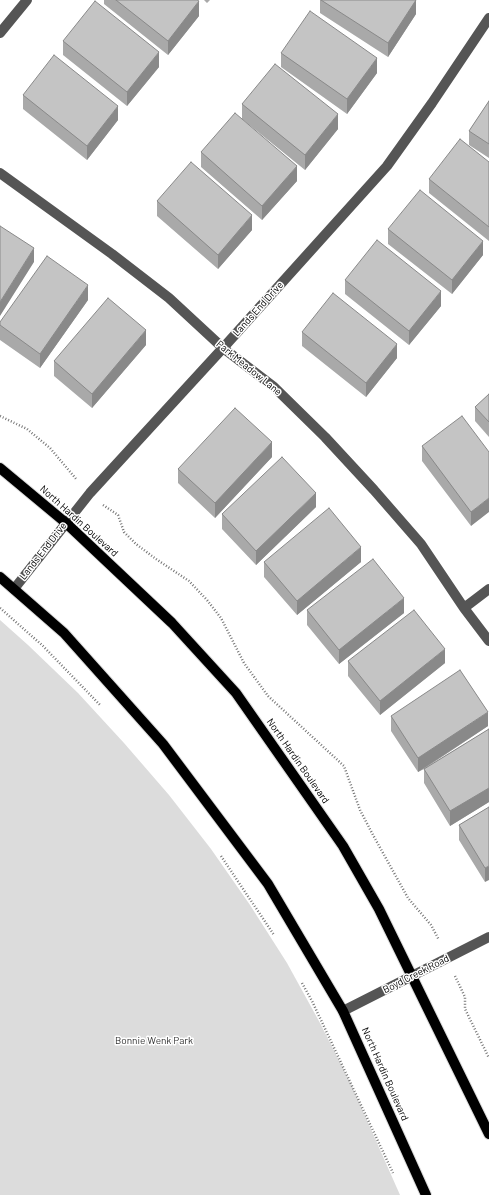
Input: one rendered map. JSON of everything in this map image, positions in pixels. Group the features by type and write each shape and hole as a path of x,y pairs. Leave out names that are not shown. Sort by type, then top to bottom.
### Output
{"main road":[{"name":"North Hardin Boulevard","path":"0,468 66,523 172,624 236,693 343,846 379,908 489,1134"},
{"name":"North Hardin Boulevard","path":"0,577 64,633 163,744 268,884 343,1011 426,1195"}],"street":[{"path":"0,33 27,0"},
{"name":"Lands End Drive","path":"14,589 90,492 223,348 387,166 432,103 489,18"},
{"name":"Park Meadow Lane","path":"0,173 118,258 169,298 223,348 274,387 331,443 420,544 464,608 489,641"},
{"path":"464,608 489,589"},
{"name":"Boyd Creek Road","path":"343,1011 489,937"}],"path":[{"path":"0,416 27,429 62,460"},
{"path":"118,516 124,532 136,544 156,560 189,581 208,600 221,618 244,663 268,696 344,766 360,810 373,835 408,898 431,925"},
{"path":"0,608 43,646 106,712"},
{"path":"221,856 278,942"},
{"path":"301,982 312,1001 393,1174"},
{"path":"465,997 465,1009 489,1058"}],"green space":[{"name":"Bonnie Wenk Park","path":"0,620 78,693 124,743 169,795 211,849 250,905 287,963 320,1023 351,1084 400,1195 0,1195"}],"building":[{"path":"116,0 197,0 199,1 168,41"},
{"path":"321,0 416,0 388,43"},
{"path":"95,1 159,52 127,92 63,41"},
{"path":"310,11 377,58 347,99 281,53"},
{"path":"54,55 118,106 87,146 23,95"},
{"path":"275,64 338,114 305,155 242,104"},
{"path":"489,101 489,144 469,131"},
{"path":"235,113 297,166 262,206 201,152"},
{"path":"460,139 489,162 489,227 429,179"},
{"path":"191,162 252,215 218,255 157,201"},
{"path":"420,190 483,241 452,280 388,229"},
{"path":"0,226 34,248 0,302"},
{"path":"377,240 441,291 409,331 345,280"},
{"path":"47,256 88,285 40,354 0,325 0,322"},
{"path":"333,293 397,344 366,383 302,332"},
{"path":"108,298 146,330 92,394 54,361"},
{"path":"489,394 489,422 475,407"},
{"path":"235,408 272,442 215,503 178,469"},
{"path":"462,416 489,452 489,498 471,512 422,446"},
{"path":"282,457 316,493 256,551 222,514"},
{"path":"329,508 361,547 297,601 264,562"},
{"path":"373,559 404,598 339,650 307,610"},
{"path":"414,610 445,649 380,701 348,661"},
{"path":"460,670 488,712 418,758 391,716"},
{"path":"489,729 489,788 450,811 424,769"},
{"path":"489,807 489,866 485,868 459,825"}]}
